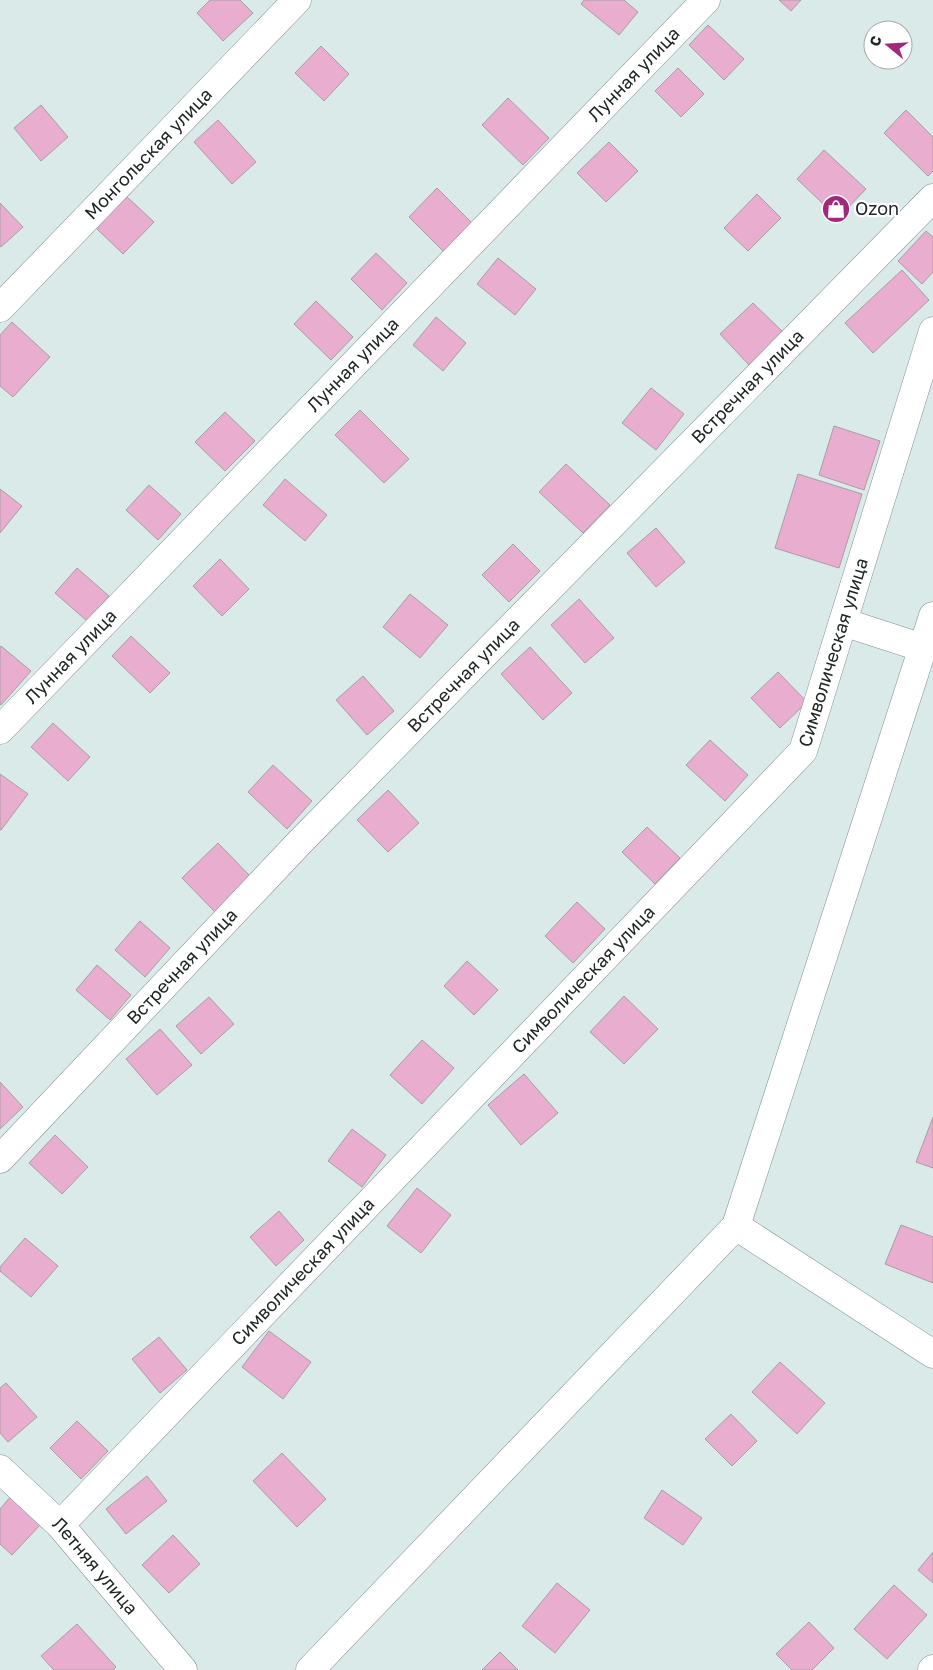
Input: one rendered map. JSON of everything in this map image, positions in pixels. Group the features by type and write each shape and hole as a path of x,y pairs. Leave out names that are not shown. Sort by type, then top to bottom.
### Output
{"street":[{"name":"Монгольская улица","path":"0,308 297,0"},
{"name":"Лунная улица","path":"0,730 706,0"},
{"name":"Встречная улица","path":"0,1159 307,835 933,198"},
{"name":"Символическая улица","path":"60,1525 802,752 933,331"},
{"path":"310,1670 736,1226 933,616"},
{"path":"843,622 923,648"},
{"path":"736,1226 933,1354"},
{"name":"Летняя улица","path":"0,1469 60,1525 183,1670"}],"building":[{"path":"210,0 240,0 253,13 223,41 197,13"},
{"path":"584,0 624,0 638,12 619,35 581,4"},
{"path":"779,0 801,0 791,11"},
{"path":"708,25 744,59 724,80 689,45"},
{"path":"321,46 349,74 324,101 295,73"},
{"path":"678,68 704,94 681,117 655,91"},
{"path":"508,98 549,138 523,165 482,125"},
{"path":"41,105 68,137 41,161 14,128"},
{"path":"906,110 933,137 933,171 928,176 884,133"},
{"path":"218,120 256,162 232,184 194,142"},
{"path":"609,142 638,171 606,202 577,173"},
{"path":"824,150 866,189 838,218 797,179"},
{"path":"437,188 473,224 444,252 409,217"},
{"path":"757,194 781,218 748,251 724,228"},
{"path":"125,195 154,222 123,254 95,227"},
{"path":"0,203 23,227 1,247 0,246"},
{"path":"926,231 933,237 933,272 922,284 898,261"},
{"path":"376,253 407,283 382,310 351,279"},
{"path":"498,258 536,289 515,315 477,284"},
{"path":"902,270 929,300 873,353 845,323"},
{"path":"316,301 353,337 331,360 294,324"},
{"path":"753,303 784,333 749,365 720,334"},
{"path":"436,317 466,343 443,371 413,345"},
{"path":"12,322 50,357 13,397 0,386 0,335"},
{"path":"651,388 684,414 656,450 622,423"},
{"path":"360,410 409,459 384,483 335,435"},
{"path":"225,412 255,441 225,471 195,442"},
{"path":"834,426 880,441 864,490 819,475"},
{"path":"566,464 610,505 583,533 539,492"},
{"path":"798,474 862,494 839,568 775,548"},
{"path":"285,479 327,515 305,541 263,505"},
{"path":"149,485 181,514 158,540 126,510"},
{"path":"0,489 22,506 0,533"},
{"path":"656,528 685,562 656,587 627,553"},
{"path":"513,544 540,571 509,602 482,575"},
{"path":"220,559 249,589 222,616 193,586"},
{"path":"77,568 109,596 87,621 55,593"},
{"path":"410,594 448,625 420,658 383,627"},
{"path":"579,599 614,638 585,663 551,625"},
{"path":"131,636 170,673 150,693 112,656"},
{"path":"1,646 31,671 1,705 0,648"},
{"path":"530,647 572,693 543,720 501,674"},
{"path":"778,672 807,702 780,728 751,698"},
{"path":"363,676 394,711 367,735 336,700"},
{"path":"53,723 90,757 68,781 31,747"},
{"path":"710,740 748,775 725,801 686,765"},
{"path":"273,765 312,801 287,829 248,792"},
{"path":"0,774 28,794 1,830 0,830"},
{"path":"388,790 419,823 388,852 357,820"},
{"path":"647,827 680,858 655,884 622,852"},
{"path":"218,843 251,877 215,912 182,878"},
{"path":"577,902 605,929 573,963 545,936"},
{"path":"140,921 170,948 145,977 115,950"},
{"path":"467,961 498,990 474,1015 444,986"},
{"path":"97,965 131,995 110,1020 76,990"},
{"path":"624,996 658,1029 624,1064 590,1032"},
{"path":"209,997 234,1024 201,1054 176,1026"},
{"path":"160,1029 192,1065 157,1095 126,1059"},
{"path":"422,1040 454,1068 422,1104 390,1075"},
{"path":"524,1074 558,1113 521,1145 488,1105"},
{"path":"0,1082 23,1107 0,1129"},
{"path":"933,1117 933,1168 916,1162"},
{"path":"352,1129 386,1155 362,1187 328,1161"},
{"path":"55,1135 88,1167 62,1194 29,1163"},
{"path":"417,1188 451,1215 421,1253 387,1226"},
{"path":"279,1211 304,1240 276,1266 250,1237"},
{"path":"901,1225 933,1237 933,1283 885,1264"},
{"path":"25,1238 58,1266 31,1297 0,1271 0,1267"},
{"path":"269,1331 311,1362 283,1399 242,1367"},
{"path":"159,1337 187,1370 160,1393 132,1359"},
{"path":"780,1362 825,1403 797,1434 752,1392"},
{"path":"6,1383 37,1417 8,1442 0,1433 0,1388"},
{"path":"731,1414 757,1441 732,1466 705,1439"},
{"path":"77,1421 108,1451 81,1479 50,1448"},
{"path":"282,1453 326,1499 297,1527 253,1481"},
{"path":"147,1476 167,1501 126,1534 106,1509"},
{"path":"662,1490 702,1518 683,1545 644,1518"},
{"path":"12,1495 42,1523 12,1555 0,1544 0,1509"},
{"path":"173,1535 200,1564 169,1593 142,1565"},
{"path":"933,1552 933,1583 918,1570"},
{"path":"557,1583 590,1610 555,1653 522,1626"},
{"path":"894,1585 927,1615 887,1659 854,1629"},
{"path":"809,1622 834,1648 812,1670 792,1670 776,1654"},
{"path":"77,1624 116,1667 113,1670 54,1670 41,1656"},
{"path":"500,1652 518,1670 482,1670"}],"place":[{"name":"Ozon","path":"836,209"}]}
